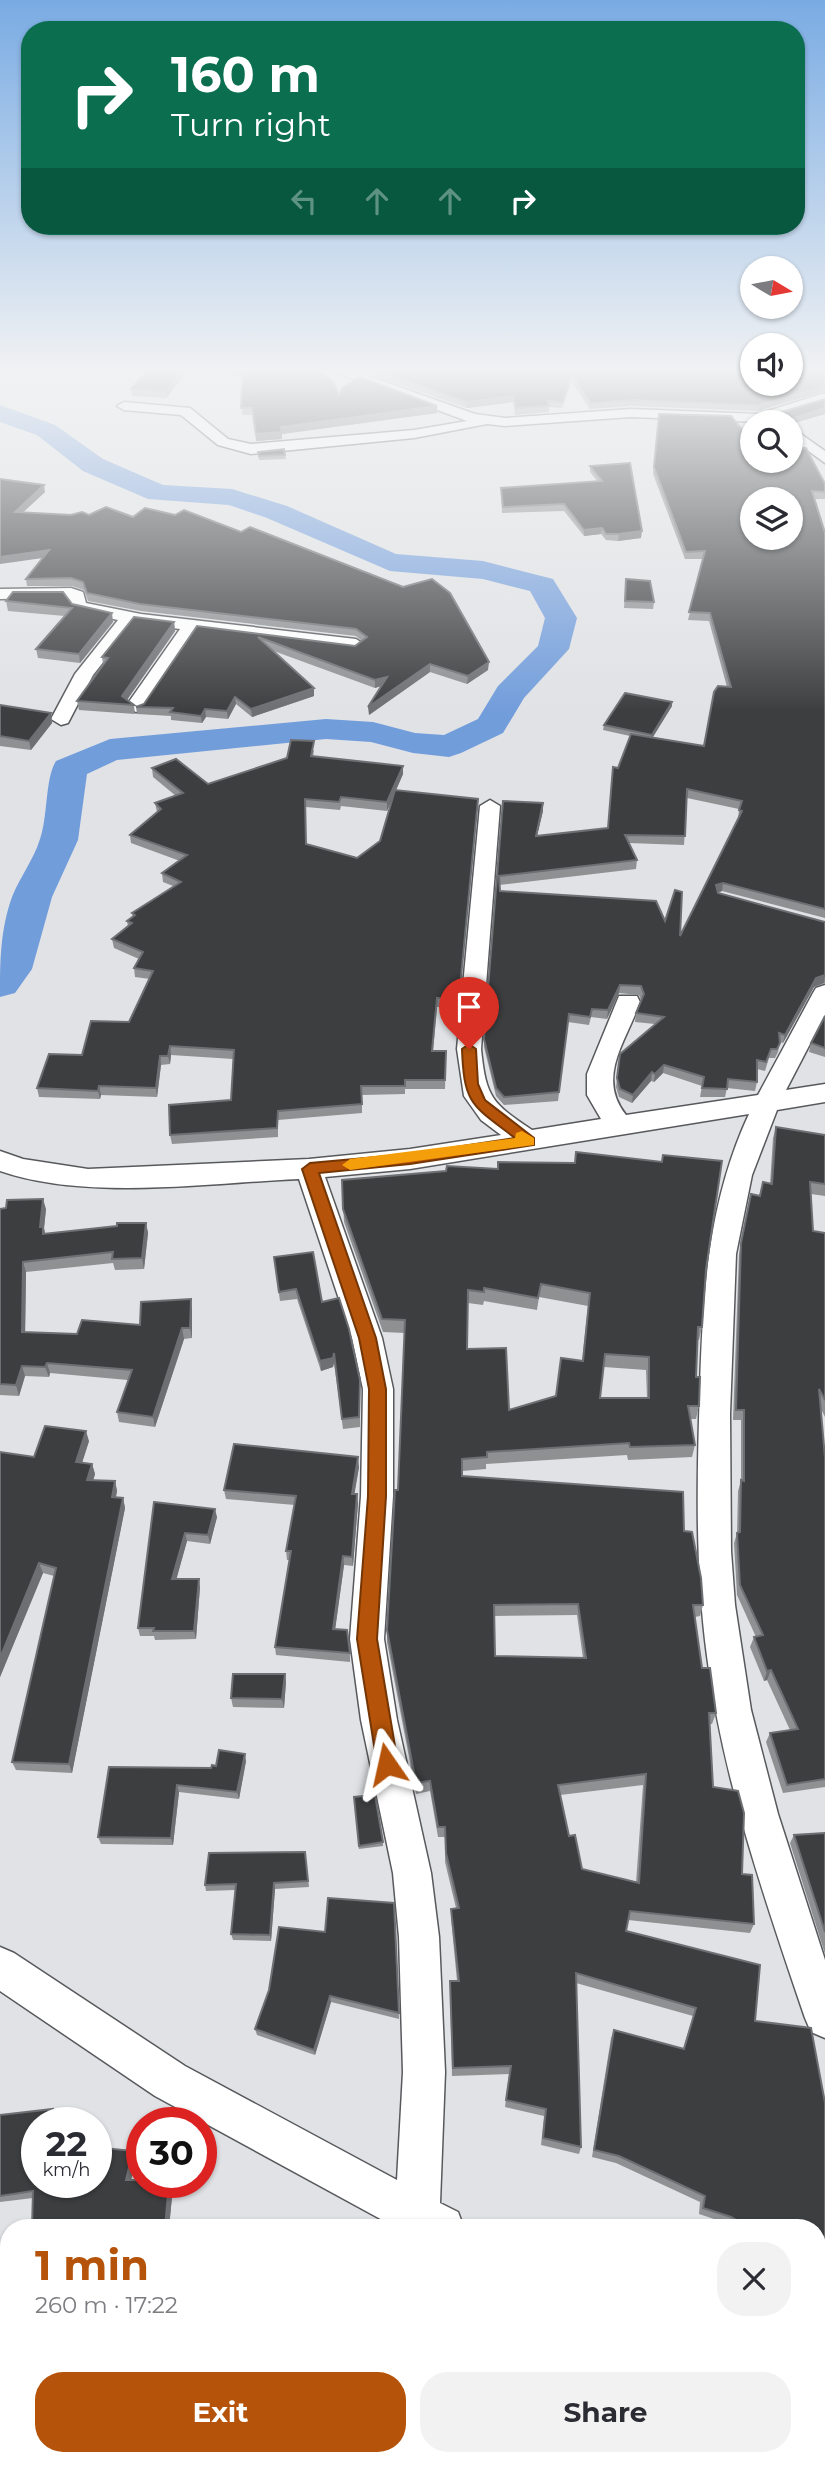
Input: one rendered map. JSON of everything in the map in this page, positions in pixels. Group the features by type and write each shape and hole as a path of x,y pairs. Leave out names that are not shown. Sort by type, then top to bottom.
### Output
{"street":[{"path":"0,594 71,593 77,596 76,603 80,607 130,617 356,645"},
{"path":"61,719 84,674 130,617"},
{"path":"136,706 192,625"},
{"path":"490,806 469,1049 470,1084 479,1103 529,1141"},
{"path":"825,993 764,1103 737,1177 719,1271 713,1510 719,1608 733,1704 776,1874 825,2018"},
{"path":"621,1127 599,1094 602,1064 621,1025 628,1002"},
{"path":"0,1161 20,1168 88,1179 310,1169 410,1159 825,1093"},
{"path":"310,1169 367,1338 377,1389 377,1496 367,1639 379,1720 412,1874 419,1937 429,2219"},
{"path":"0,1967 170,2081 425,2219"}],"building":[{"path":"0,482 44,485 15,512 71,515 82,512 89,515 106,507 133,517 145,508 175,515 184,510 241,532 250,527 403,587 432,579 450,593 489,662 468,676 430,664 368,707 387,677 375,680 258,637 314,688 251,709 235,697 227,711 205,709 201,716 170,712 173,708 136,707 144,704 197,626 355,646 367,637 356,629 140,604 87,593 83,582 71,578 26,579 49,550 0,557"},
{"path":"633,482 642,531 606,534 602,528 584,530 564,504 503,507 501,488"},
{"path":"660,482 824,482 825,492 812,491 825,533 825,909 723,883 716,885 718,893 825,922 825,975 816,978 785,1035 779,1033 780,1043 777,1049 771,1049 766,1062 757,1060 757,1082 728,1079 727,1089 702,1088 704,1077 664,1065 655,1074 652,1072 633,1095 620,1089 617,1078 620,1054 664,1017 636,1013 644,994 641,986 620,985 608,1010 592,1009 590,1017 569,1014 559,1092 504,1097 496,1088 484,1039 503,801 543,803 536,836 608,828 613,767 618,768 631,734 704,746 714,692 718,686 731,687 710,613 689,612 705,551 686,552","holes":["687,789 742,801 739,810 742,811 680,936 682,892 675,890 665,921 656,901 500,891 499,876 637,860 625,835 685,836"]},
{"path":"626,579 650,581 654,602 625,601"},
{"path":"13,592 63,592 72,604 112,613 79,654 36,649 72,608 6,601"},
{"path":"134,617 174,622 122,696 134,705 77,701 108,658 102,657"},
{"path":"625,693 672,702 652,735 604,725"},
{"path":"0,705 51,713 29,741 0,736"},
{"path":"291,740 314,741 311,756 403,766 387,802 341,797 339,802 305,799 306,844 357,858 380,841 395,790 478,799 459,998 437,998 432,1051 446,1051 445,1080 405,1080 405,1086 361,1086 362,1104 278,1111 277,1128 170,1135 169,1105 231,1100 234,1050 170,1046 168,1056 160,1056 156,1088 99,1086 98,1091 37,1088 49,1054 82,1055 91,1021 129,1022 153,971 134,968 143,952 112,939 132,923 127,921 135,915 132,913 181,882 162,873 187,855 130,835 161,809 155,803 183,793 152,768 176,759 208,784 287,758"},
{"path":"825,1016 825,1048 811,1043"},
{"path":"776,1127 825,1135 825,1184 810,1182 813,1231 825,1233 825,1400 819,1389 825,1458 825,1779 787,1785 770,1733 798,1729 771,1670 767,1671 754,1637 763,1635 740,1585 737,1533 740,1532 741,1480 744,1481 744,1410 736,1410 741,1243 751,1194 760,1196 763,1182 772,1184"},
{"path":"576,1152 662,1162 663,1155 722,1161 706,1269 702,1327 698,1327 696,1377 700,1377 699,1406 688,1406 695,1445 630,1447 629,1443 487,1452 487,1457 462,1459 462,1476 683,1492 684,1531 692,1532 701,1578 703,1605 693,1605 702,1668 710,1668 716,1713 709,1713 713,1787 738,1791 744,1813 742,1874 752,1875 754,1924 630,1911 626,1931 760,1965 755,2021 811,2028 825,2103 825,2219 734,2219 703,2208 705,2196 619,2156 594,2150 614,2030 684,2049 696,2008 576,1973 581,2147 543,2138 546,2109 506,2100 511,2066 453,2068 450,1981 459,1981 451,1909 459,1908 446,1853 445,1827 438,1827 430,1781 416,1783 387,1630 395,1490 398,1490 405,1320 382,1319 343,1209 342,1180 446,1171 447,1166 498,1169 498,1162 575,1163","holes":["541,1284 590,1293 583,1361 561,1358 556,1396 509,1410 506,1348 467,1349 468,1290 484,1292 484,1288 538,1298","605,1354 649,1357 649,1398 600,1398","578,1604 586,1658 495,1656 494,1605","646,1774 639,1883 582,1869 575,1835 569,1836 558,1785"]},
{"path":"43,1199 40,1227 43,1227 43,1234 117,1226 117,1223 146,1223 142,1258 112,1259 113,1252 23,1262 22,1332 77,1334 82,1320 140,1325 141,1302 191,1299 190,1328 182,1328 153,1417 117,1412 132,1370 47,1363 45,1367 22,1366 16,1385 0,1384 0,1209 6,1208 7,1200"},
{"path":"313,1252 322,1302 339,1298 349,1329 360,1380 359,1417 342,1419 334,1353 333,1358 320,1361 296,1289 279,1292 274,1257"},
{"path":"45,1426 86,1431 76,1462 92,1464 87,1480 115,1481 112,1497 123,1498 69,1764 12,1762 56,1568 39,1563 0,1658 0,1452 34,1457"},
{"path":"234,1444 358,1457 352,1494 357,1494 352,1557 343,1556 333,1629 347,1630 350,1653 275,1647 291,1551 286,1551 296,1496 224,1490"},
{"path":"154,1502 215,1509 208,1535 185,1533 172,1579 199,1579 194,1631 153,1631 154,1628 138,1628"},
{"path":"233,1674 285,1674 282,1699 231,1698"},
{"path":"219,1750 245,1754 237,1792 177,1785 171,1838 98,1837 109,1767 211,1768 212,1765 216,1766"},
{"path":"375,1795 383,1842 359,1846 354,1797"},
{"path":"825,1833 825,1932 794,1835"},
{"path":"305,1852 308,1881 274,1883 270,1935 231,1934 236,1884 205,1885 209,1853"},
{"path":"328,1898 394,1903 399,2013 330,1996 314,2050 255,2029 269,1990 279,1927 325,1932"},
{"path":"21,2113 21,2193 0,2196 0,2115"},
{"path":"112,2149 126,2150 126,2198 168,2198 166,2219 32,2219 33,2198 112,2198"}],"waterway":[{"path":"0,984 11,969 32,897 59,840 67,802 69,769 110,750 326,729 373,732 413,743 449,746 491,726 510,693 553,649 561,618 542,585 483,570 390,562 277,512 232,497 158,493 133,482"}],"slow traffic":[{"path":"350,1165 529,1141 522,1136"}],"route":[{"path":"387,1764 367,1639 377,1496 377,1389 367,1338 310,1169 410,1159 529,1141 479,1103 470,1084 469,1049"}]}
